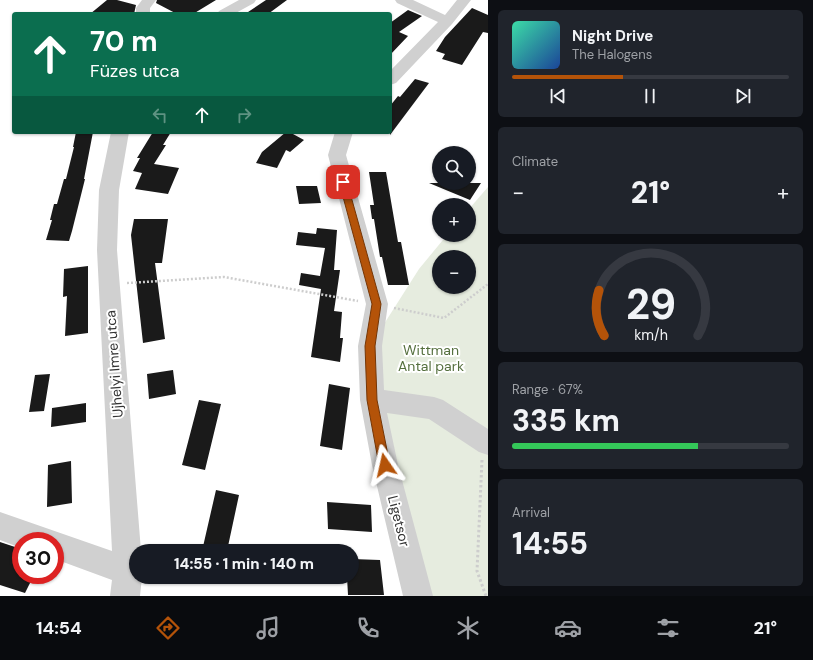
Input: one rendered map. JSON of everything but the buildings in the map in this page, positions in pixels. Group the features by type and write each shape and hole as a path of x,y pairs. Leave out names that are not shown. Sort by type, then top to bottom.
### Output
{"street":[{"path":"143,12 143,8 149,0"},
{"path":"227,12 248,0"},
{"path":"402,0 447,21"},
{"path":"392,78 447,21 464,0"},
{"name":"Ujhelyi Imre utca","path":"120,134 109,190 107,250 127,584"},
{"path":"343,134 337,155 377,304"},
{"name":"Ligetsor","path":"377,304 370,346 372,400 385,465 418,596"},
{"path":"372,400 434,408 485,441"},
{"path":"0,526 17,532"},
{"path":"64,550 127,584"}],"path":[{"path":"109,284 224,277 377,304 444,318 488,284"},
{"path":"485,441 477,571 486,596"}],"green space":[{"name":"Wittman Antal park","path":"488,187 488,596 418,596 370,346 419,269 432,253 432,294 476,294 476,250 435,250 441,242 476,242 476,201"}],"route":[{"path":"343,182 377,304 370,346 372,400 385,465"}]}
